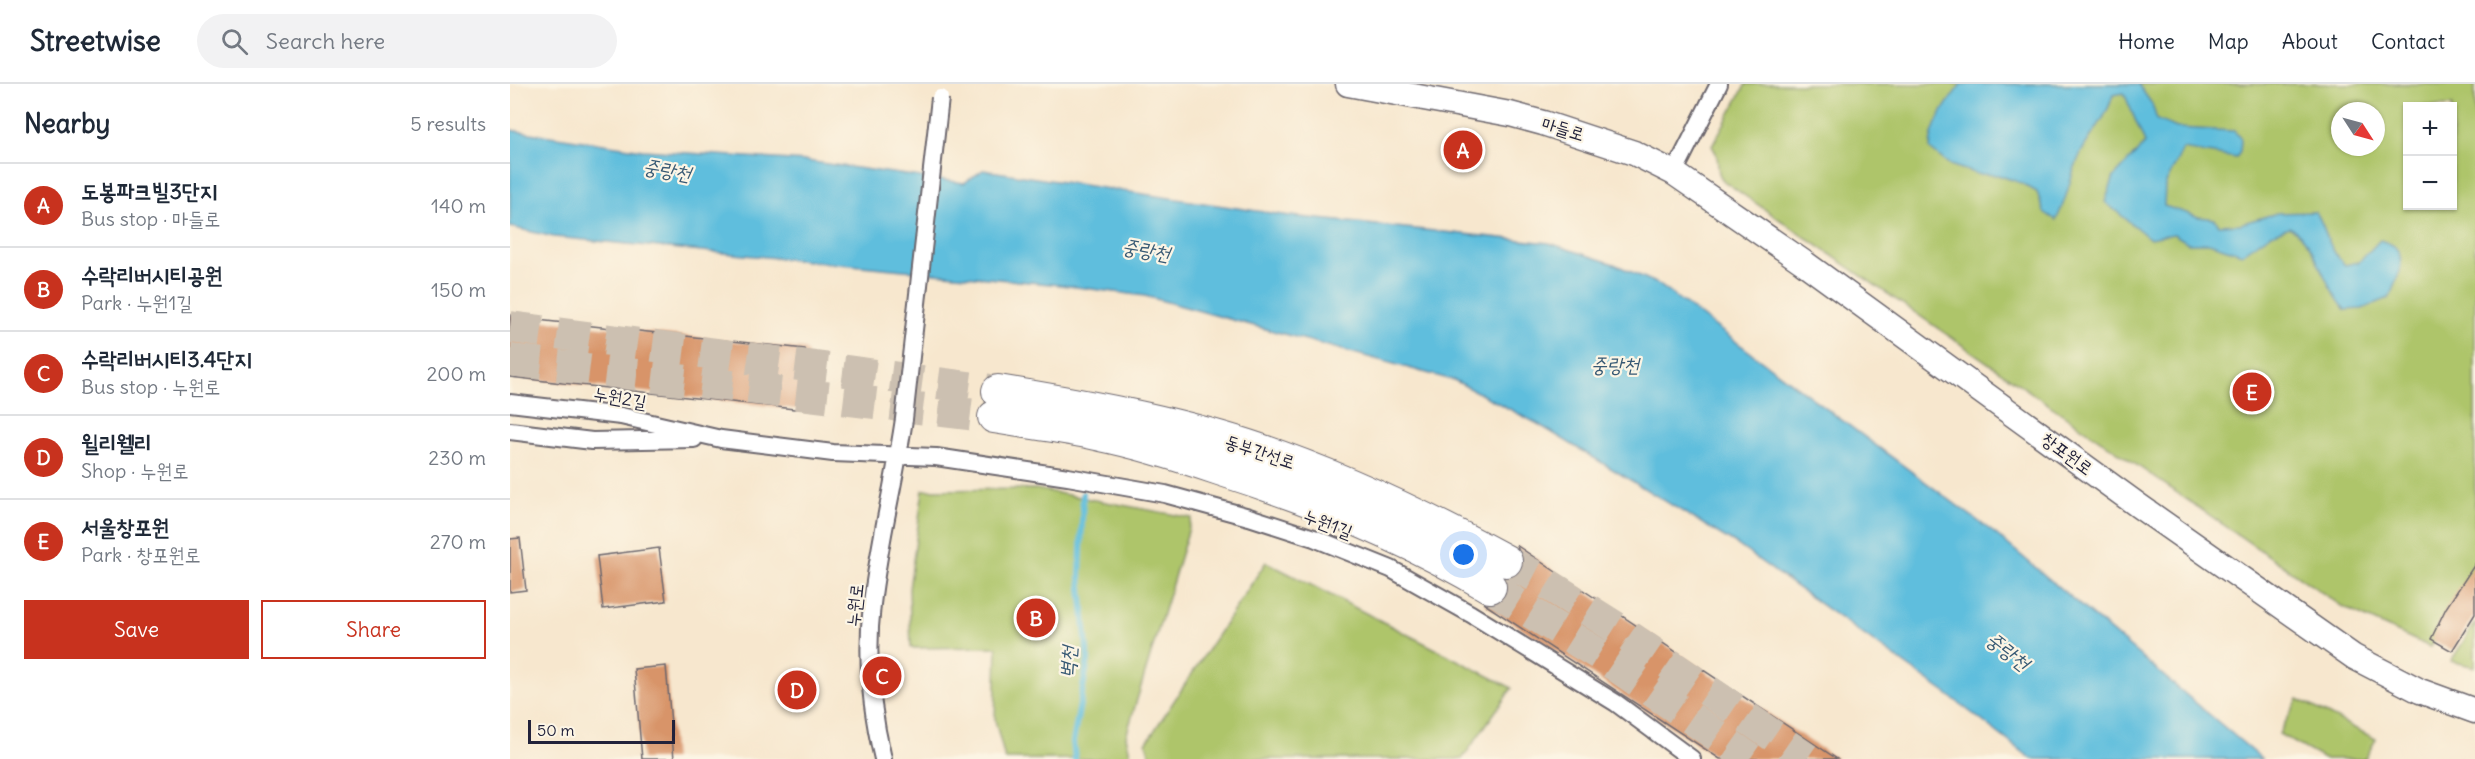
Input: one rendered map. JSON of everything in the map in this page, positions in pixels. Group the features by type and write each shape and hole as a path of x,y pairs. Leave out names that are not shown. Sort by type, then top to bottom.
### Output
{"highway":[{"name":"동부간선로","path":"1490,587 1393,536 1317,503 1173,454 996,404 1118,412 1247,446 1302,465 1374,495 1445,528 1506,561"}],"street":[{"name":"마들로","path":"1348,84 1510,114 1543,123 1634,153 1674,173"},
{"path":"1674,173 1719,84"},
{"name":"누원로","path":"883,759 876,728 870,670 872,605 904,419 941,91"},
{"name":"창포원로","path":"1674,173 1803,262 2139,506 2354,657 2420,691 2475,711"},
{"name":"누원2길","path":"510,403 621,416 722,439 833,453 899,456"},
{"name":"누원2길","path":"510,431 592,441 722,439"},
{"name":"누원1길","path":"899,456 947,459 1165,494 1249,516 1314,538 1391,569 1471,614 1616,703 1692,759"}],"green space":[{"path":"1746,84 2475,84 2475,578 2430,647 2343,607 1725,182 1719,173 1717,156 1712,146"},
{"path":"1036,489 1192,518 1126,736 1131,759 1005,759 995,720 997,647 911,648 909,589 923,490"},
{"path":"1266,562 1512,688 1462,759 1151,759 1146,743"},
{"path":"2475,623 2475,667 2451,661"},
{"path":"2298,699 2376,739 2365,759 2324,759 2279,734"}],"water":[{"path":"1961,84 2138,84 2152,104 2157,120 2177,128 2234,131 2241,139 2240,152 2236,158 2183,149 2165,185 2164,206 2199,217 2215,219 2219,225 2240,224 2277,213 2316,212 2331,246 2345,265 2359,262 2380,240 2394,246 2401,265 2389,298 2362,309 2345,310 2331,289 2307,243 2289,227 2269,235 2242,254 2209,243 2188,243 2174,234 2149,238 2105,202 2114,177 2145,143 2124,93 2113,95 2107,111 2081,153 2056,220 2044,212 2037,192 2021,183 1998,175 1977,174 1950,165 1930,149 1936,123"},
{"name":"중랑천","path":"510,130 643,150 806,161 964,183 983,170 1290,216 1549,243 1614,264 1658,284 1997,535 2262,759 2032,759 1947,694 1736,544 1538,424 1456,381 1145,296 1061,285 554,237 510,227"}],"building":[{"path":"510,315 537,320 805,349 809,356 804,401 801,408 794,409 510,377"},
{"path":"520,538 526,590 510,592 510,539"},
{"path":"1516,545 1837,759 1720,759 1483,603 1491,605 1500,602 1508,588 1506,579 1515,577 1522,570 1524,560"},
{"path":"659,548 666,601 603,609 597,556"},
{"path":"2475,564 2475,614 2452,651 2431,639 2446,608"},
{"path":"666,666 674,759 642,759 634,669"}],"waterway":[{"name":"벽천","path":"1075,759 1073,742 1088,660 1080,577 1083,494"}],"tunnel":[{"path":"510,327 998,391"},
{"path":"510,360 994,417"},
{"path":"1506,561 1535,576 1620,630 1807,759"},
{"path":"1490,587 1606,659 1750,759"}],"place":[{"name":"도봉파크빌3단지","path":"1463,150"},
{"name":"서울창포원","path":"2252,392"},
{"name":"수락리버시티공원","path":"1036,618"},
{"name":"수락리버시티3.4단지","path":"882,676"},
{"name":"윌리웰리","path":"797,690"}]}
